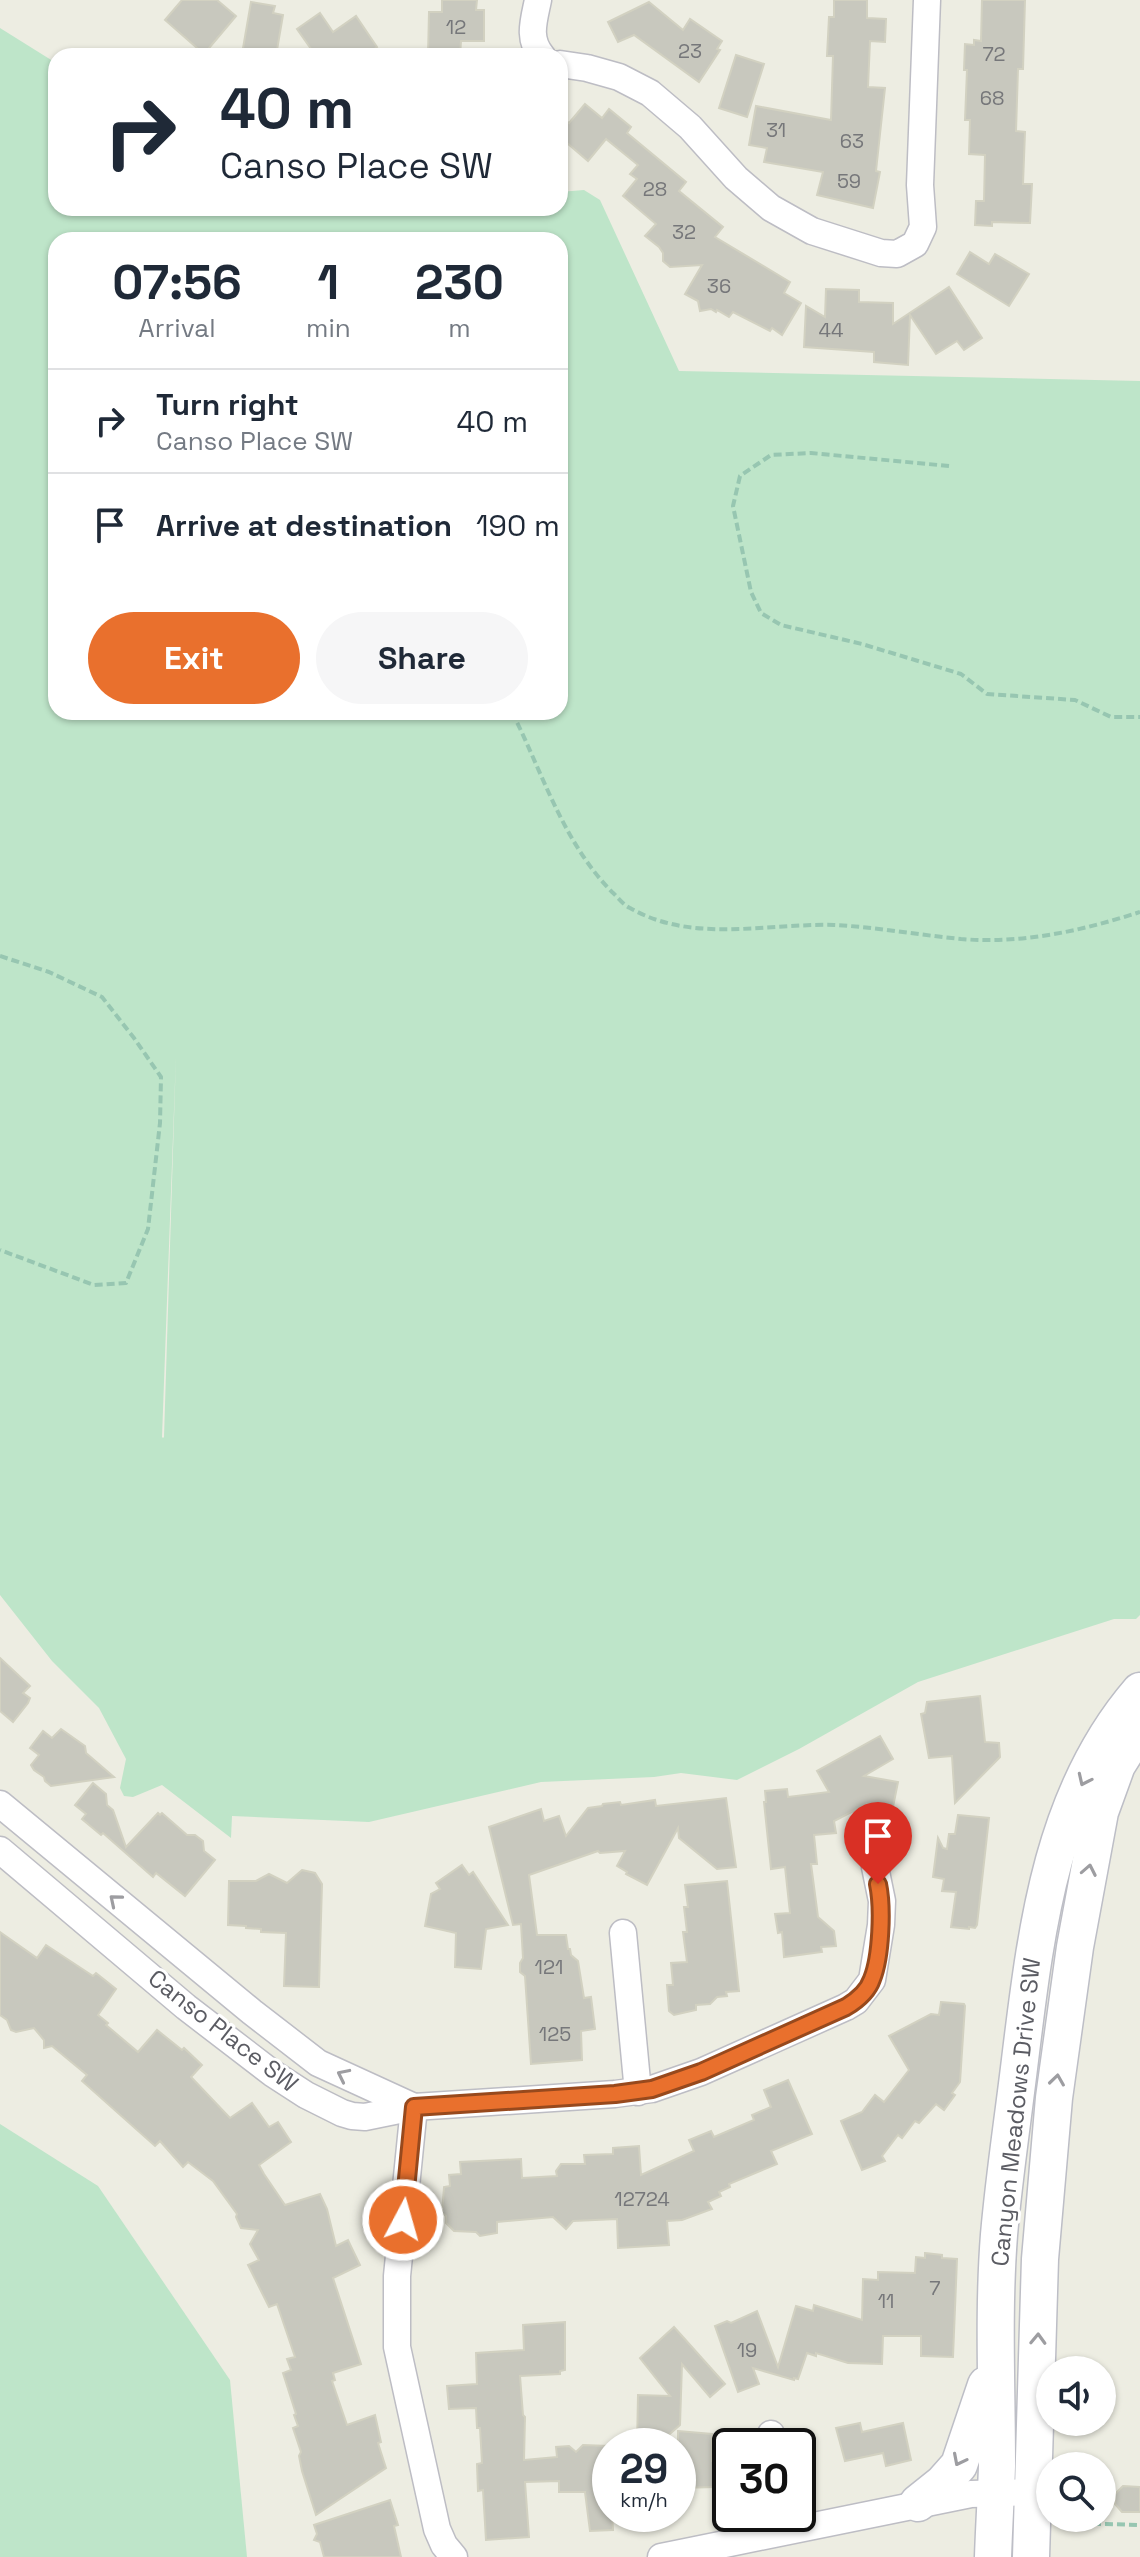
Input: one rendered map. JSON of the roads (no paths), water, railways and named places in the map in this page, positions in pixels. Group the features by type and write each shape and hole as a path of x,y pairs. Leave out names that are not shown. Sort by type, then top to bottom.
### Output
{"main road":[{"name":"Canyon Meadows Drive SW","path":"993,2557 999,2236 1034,1945 1055,1852 1082,1781 1104,1741 1140,1691"},
{"name":"Canyon Meadows Drive SW","path":"1031,2557 1040,2259 1054,2098 1075,1947 1100,1812 1117,1765 1140,1729"},
{"path":"918,2503 959,2465 995,2360"}],"street":[{"path":"536,48 532,30 538,0"},
{"path":"568,65 619,77 650,93 690,127 736,178 771,208 812,231 881,253 897,254 915,244 923,227 920,185 927,0"},
{"name":"Canso Place SW","path":"0,1804 318,2063 414,2107"},
{"name":"Canso Place SW","path":"0,1850 186,2007 272,2073 342,2113 365,2117 414,2107 638,2092 701,2072 846,2007 856,2001 872,1980 882,1901 875,1867"},
{"name":"Canso Place SW","path":"127,1955 149,1928"},
{"path":"623,1933 638,2092"},
{"path":"414,2107 397,2287 397,2347 437,2529 454,2557"},
{"path":"661,2557 918,2503 971,2494 1034,2492"}]}
